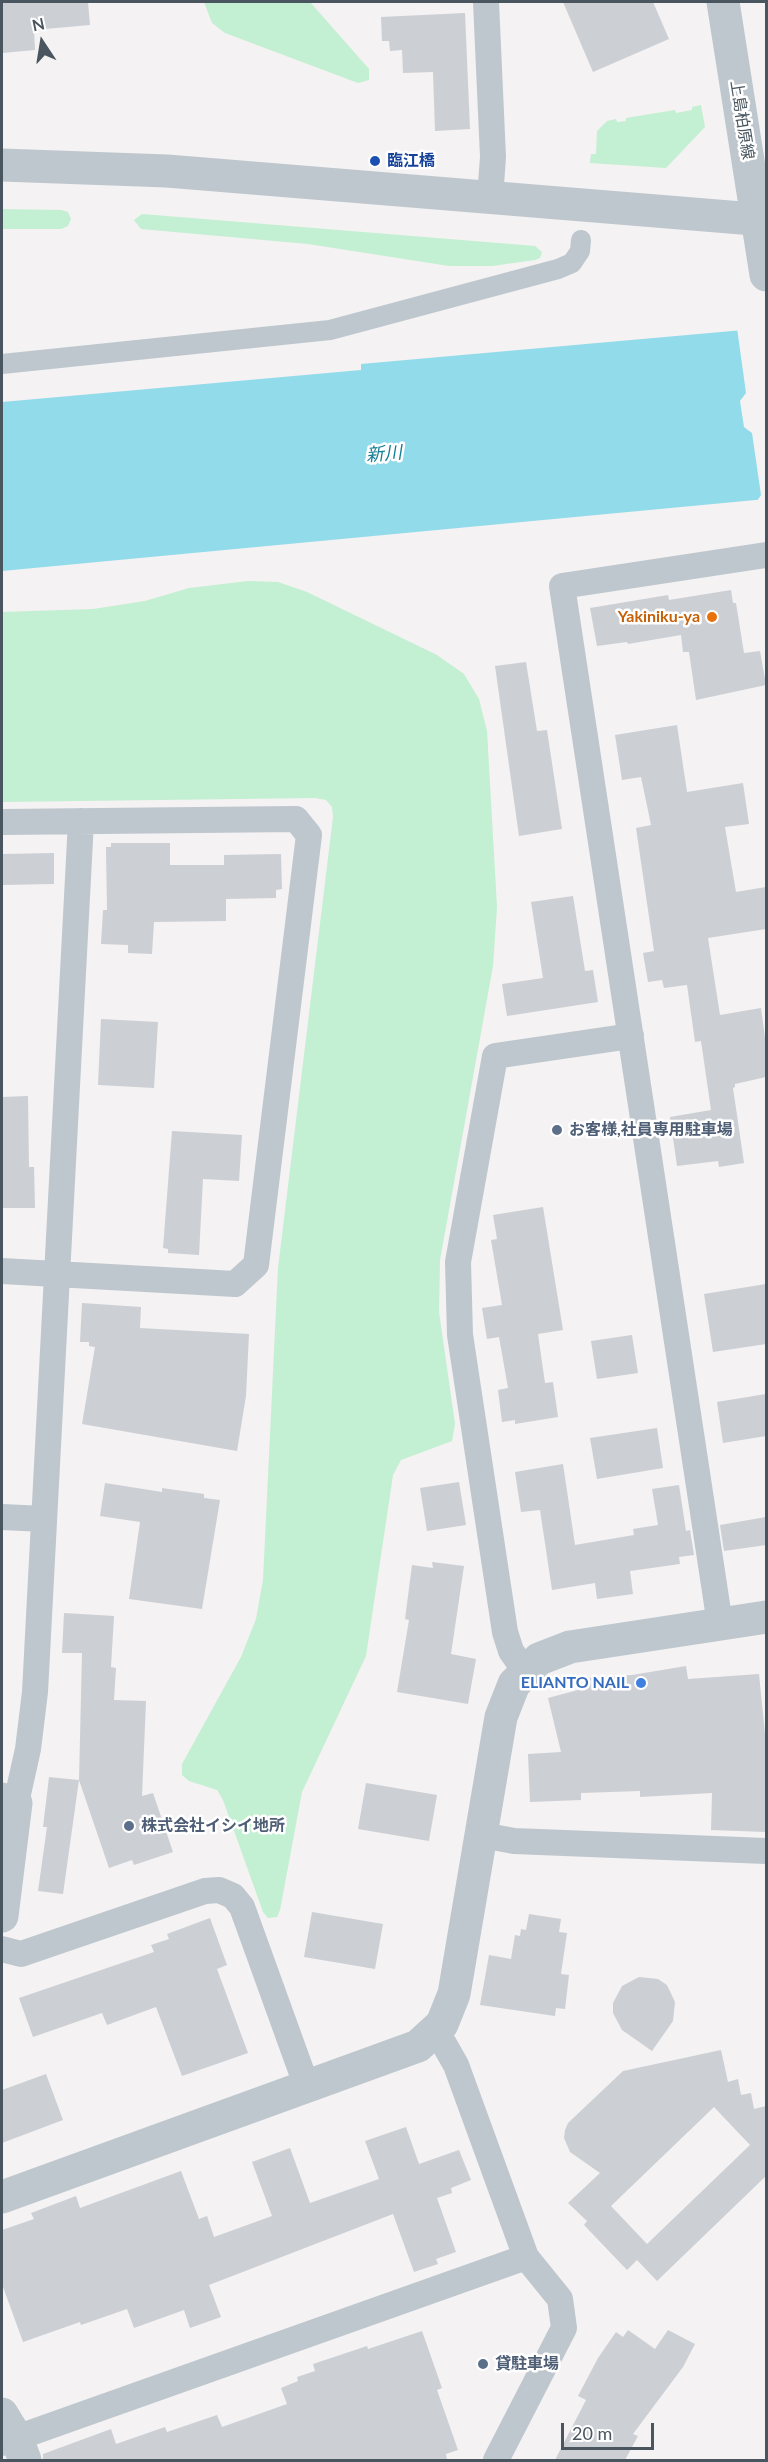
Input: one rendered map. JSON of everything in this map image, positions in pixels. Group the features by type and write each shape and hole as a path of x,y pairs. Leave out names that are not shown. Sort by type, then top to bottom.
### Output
{"street":[{"path":"486,2 493,157 490,198"},
{"name":"上島柏原線","path":"723,2 763,220 766,275"},
{"path":"2,165 166,171 763,220"},
{"path":"2,364 330,330 572,263 580,251 581,240"},
{"path":"720,1624 562,586 766,555"},
{"path":"2,822 296,819 309,835 256,1265 235,1284 2,1271"},
{"path":"2,1916 9,1801 28,1749 35,1692 81,821"},
{"path":"525,1671 511,1651 505,1632 460,1335 457,1310 458,1262 495,1056 631,1036"},
{"path":"2,1517 44,1519"},
{"path":"2,2197 404,2053 418,2046 436,2030 449,2010 454,1994 501,1717 514,1684 539,1659 570,1647 766,1617"},
{"path":"482,1835 514,1840 766,1851"},
{"path":"2,1949 21,1954 205,1891 219,1890 233,1896 242,1907 307,2087"},
{"path":"436,2030 456,2065 526,2257 560,2299 564,2328 496,2460"},
{"path":"11,2439 526,2257"}],"green space":[{"path":"204,2 310,2 369,69 369,80 358,83 225,33 212,23"},
{"path":"701,105 705,127 666,168 590,163 591,154 596,154 597,131 607,121 616,119 617,122 626,121 626,118 675,110 676,113 692,110 692,107"},
{"path":"2,209 61,210 68,212 71,219 68,226 61,229 2,229"},
{"path":"142,214 535,246 542,252 540,258 535,260 492,266 449,266 308,244 141,229 134,220"},
{"path":"248,581 278,582 307,592 437,655 464,674 479,699 487,731 497,907 493,966 440,1260 439,1312 455,1424 452,1441 401,1460 393,1475 366,1656 302,1792 280,1910 277,1917 268,1918 263,1912 223,1800 217,1790 189,1781 182,1775 182,1764 241,1657 256,1619 263,1580 278,1268 333,817 332,807 326,800 315,798 2,802 2,612 93,609 145,601 189,588"}],"water":[{"name":"新川","path":"766,328 766,499 2,571 2,402 361,370 361,364"}],"pier":[{"path":"766,325 766,502 755,504 761,495 752,433 744,427 740,401 746,393 737,328"}],"building":[{"path":"2,2 88,2 90,25 34,30 35,50 2,53"},
{"path":"563,2 653,2 669,39 593,72"},
{"path":"465,13 470,129 435,131 433,72 403,73 402,50 390,51 389,41 382,41 381,17"},
{"path":"731,590 733,603 736,603 744,653 760,651 766,685 696,700 689,652 683,652 681,635 628,644 627,642 597,646 590,608 668,595 669,600"},
{"path":"526,662 537,731 547,730 562,829 519,836 495,666"},
{"path":"677,725 687,792 743,783 749,824 725,827 736,892 766,887 766,929 708,938 720,1015 761,1008 766,1045 766,1077 735,1084 733,1088 744,1163 719,1167 718,1161 677,1166 670,1117 711,1110 701,1041 695,1042 687,985 664,988 662,980 648,982 643,953 654,951 636,828 651,825 641,777 622,780 615,735"},
{"path":"111,843 170,843 170,865 224,865 224,855 281,854 282,889 276,890 276,898 226,899 226,921 154,922 152,954 128,953 128,945 101,944 103,910 107,910 106,847 111,847"},
{"path":"54,853 54,884 2,885 2,854"},
{"path":"573,896 585,971 593,970 598,1002 507,1016 502,984 543,978 531,902"},
{"path":"101,1019 158,1022 154,1088 98,1085"},
{"path":"28,1096 29,1167 34,1167 35,1208 2,1208 2,1097"},
{"path":"172,1131 242,1135 239,1181 203,1179 199,1255 168,1253 168,1249 163,1248"},
{"path":"543,1207 563,1330 538,1334 545,1383 553,1382 558,1417 515,1424 515,1420 502,1422 498,1390 508,1388 499,1337 487,1339 482,1308 502,1305 491,1240 497,1239 493,1215"},
{"path":"766,1284 766,1344 713,1352 704,1294"},
{"path":"82,1303 141,1307 140,1328 249,1334 246,1396 237,1451 82,1424 95,1347 89,1346 89,1342 80,1342"},
{"path":"632,1335 638,1373 597,1379 591,1341"},
{"path":"766,1394 766,1436 723,1443 717,1402"},
{"path":"657,1428 663,1468 597,1479 590,1438"},
{"path":"563,1464 575,1545 634,1535 633,1529 658,1525 652,1489 679,1485 686,1531 690,1530 694,1555 679,1557 680,1564 630,1571 633,1594 597,1599 595,1583 552,1590 540,1510 521,1512 515,1472"},
{"path":"459,1482 466,1525 427,1531 420,1488"},
{"path":"105,1483 162,1492 162,1488 204,1494 204,1498 220,1500 202,1609 129,1599 140,1522 100,1516"},
{"path":"766,1517 766,1545 724,1551 720,1525"},
{"path":"432,1562 464,1566 451,1654 476,1659 468,1704 397,1692 409,1620 405,1619 412,1565 433,1568"},
{"path":"64,1613 114,1616 111,1667 116,1668 114,1700 146,1701 142,1796 153,1793 173,1852 134,1865 132,1860 109,1868 79,1780 82,1653 62,1653"},
{"path":"686,1666 688,1679 759,1674 766,1744 766,1832 711,1830 712,1793 640,1797 640,1791 581,1793 581,1800 530,1802 528,1754 561,1752 548,1698 589,1687 589,1678 632,1675"},
{"path":"49,1777 79,1780 63,1894 38,1891 47,1827 43,1827"},
{"path":"366,1783 437,1795 429,1841 358,1829"},
{"path":"312,1912 383,1924 375,1969 304,1957"},
{"path":"529,1914 561,1919 559,1932 567,1933 561,1974 569,1975 565,2009 556,2008 555,2016 480,2005 489,1955 511,1959 515,1935 520,1936 521,1929 526,1930"},
{"path":"210,1918 227,1965 217,1969 248,2053 182,2076 156,2007 107,2025 102,2013 33,2037 19,1998 154,1952 151,1945 169,1939 167,1934"},
{"path":"639,1977 658,1979 667,1985 675,2002 673,2021 652,2051 622,2030 613,2013 613,2003 622,1986"},
{"path":"721,2050 728,2082 738,2079 741,2095 751,2093 754,2109 766,2106 766,2176 657,2281 637,2260 627,2270 584,2225 587,2221 568,2203 600,2173 570,2152 564,2138 565,2130 568,2123 623,2071","holes":["714,2107 750,2145 647,2244 611,2206"]},
{"path":"46,2074 63,2120 2,2143 2,2090"},
{"path":"406,2127 419,2164 459,2150 471,2180 451,2188 452,2193 437,2198 456,2252 436,2259 438,2264 414,2272 393,2214 209,2285 221,2317 190,2328 184,2310 134,2328 127,2309 81,2325 80,2322 23,2342 2,2284 2,2230 34,2219 31,2213 76,2196 80,2208 181,2171 199,2219 207,2216 214,2237 272,2216 252,2162 290,2148 310,2203 379,2179 365,2141"},
{"path":"628,2330 655,2349 668,2330 695,2344 683,2367 633,2434 638,2436 625,2460 555,2460 586,2400 578,2396 598,2358 616,2332 623,2337"},
{"path":"422,2331 442,2388 437,2390 458,2450 446,2454 447,2460 43,2460 43,2454 111,2429 116,2444 165,2427 167,2432 217,2415 222,2427 287,2404 281,2388 298,2381 297,2377 315,2371 313,2364"}],"place":[{"name":"臨江橋","path":"375,161"},
{"name":"Yakiniku-ya","path":"712,617"},
{"name":"お客様,社員専用駐車場","path":"557,1130"},
{"name":"ELIANTO NAIL","path":"641,1683"},
{"name":"株式会社イシイ地所","path":"129,1826"},
{"name":"貸駐車場","path":"483,2364"}]}
